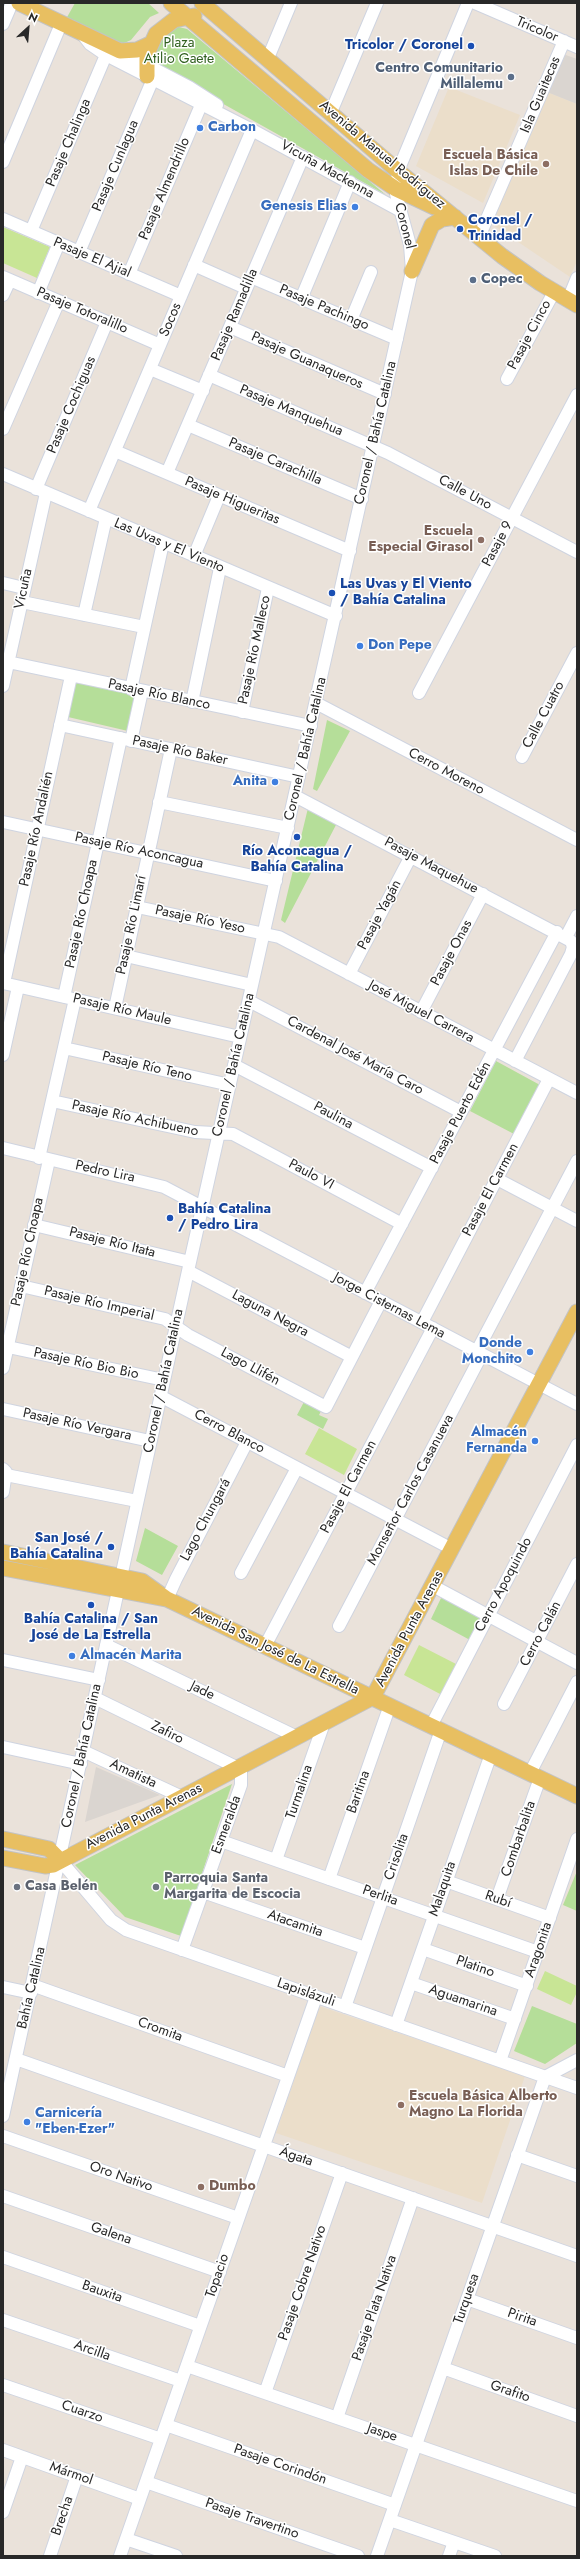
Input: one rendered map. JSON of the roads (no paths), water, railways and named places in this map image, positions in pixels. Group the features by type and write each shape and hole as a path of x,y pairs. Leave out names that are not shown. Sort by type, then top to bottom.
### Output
{"main road":[{"name":"Vicuña Mackenna","path":"19,3 82,34 113,53"},
{"name":"Avenida Manuel Rodríguez","path":"171,3 368,170 396,189 454,217"},
{"name":"Avenida Manuel Rodríguez","path":"204,4 398,171 454,217"},
{"path":"148,73 150,44 156,34 168,23 186,16 212,18 228,24"},
{"path":"113,53 137,50 150,44"},
{"path":"412,271 432,225 442,219 454,217 554,292 573,303"},
{"name":"Avenida Punta Arenas","path":"3,1858 46,1866 60,1860 324,1724 373,1697 539,1384 575,1320"},
{"name":"Avenida San José de La Estrella","path":"3,1552 142,1581 167,1599 577,1796"},
{"name":"Avenida San José de La Estrella","path":"3,1568 118,1591 167,1599"},
{"path":"3,1840 49,1849 60,1860"}],"street":[{"path":"3,24 12,3"},
{"path":"268,58 291,3"},
{"path":"331,112 377,3"},
{"name":"Coronel","path":"412,271 410,245 396,189 398,171 468,3"},
{"name":"Tricolor","path":"475,3 577,47"},
{"path":"3,162 61,24"},
{"name":"Isla Guaitecas","path":"479,237 564,41"},
{"name":"Vicuña Mackenna","path":"113,53 201,104 350,182 401,211"},
{"name":"Pasaje Chalinga","path":"31,232 113,53"},
{"name":"Vicuña Mackenna","path":"148,73 201,95 252,130"},
{"name":"Pasaje Cunlagua","path":"78,252 148,73"},
{"name":"Pasaje Almendrillo","path":"129,274 201,104"},
{"name":"Socos","path":"89,511 252,130"},
{"name":"Pasaje Ramadilla","path":"167,473 303,157"},
{"path":"301,299 350,182"},
{"name":"Pasaje El Ajial","path":"3,219 181,296"},
{"path":"38,292 59,244"},
{"name":"Pasaje Pachingo","path":"194,265 301,299 397,339"},
{"name":"Coronel / Bahía Catalina","path":"60,1860 120,1576 412,271"},
{"path":"351,320 371,272"},
{"path":"573,303 577,278"},
{"path":"3,295 6,279"},
{"name":"Pasaje Totoralillo","path":"6,279 160,345"},
{"name":"Pasaje Cinco","path":"506,379 554,292"},
{"path":"3,429 59,301"},
{"name":"Pasaje Cochiguas","path":"41,491 107,322"},
{"name":"Pasaje Guanaqueros","path":"230,327 385,394"},
{"path":"150,368 202,391"},
{"name":"Pasaje Manquehua","path":"209,375 374,446"},
{"name":"Pasaje 9","path":"419,693 577,395"},
{"name":"Pasaje Carachilla","path":"188,425 362,499"},
{"name":"Calle Uno","path":"374,446 577,552"},
{"name":"Pasaje Higueritas","path":"115,451 350,551"},
{"name":"Las Uvas y El Viento","path":"3,474 220,568 336,616"},
{"name":"Vicuña","path":"3,686 8,662 8,636 22,602 41,491"},
{"path":"194,556 219,496"},
{"path":"84,615 106,518"},
{"name":"Pasaje Río Choapa","path":"3,1368 8,1347 9,1314 21,1286 34,1224 52,1101 64,1048 69,998 98,843 126,739 136,690 144,627 163,543"},
{"path":"192,702 220,568"},
{"path":"3,583 24,588"},
{"name":"Pasaje Río Malleco","path":"242,712 268,588"},
{"path":"22,602 144,627"},
{"name":"Calle Cuatro","path":"522,757 577,653"},
{"name":"Pasaje Río Blanco","path":"8,662 311,726"},
{"name":"Pasaje Río Andalién","path":"3,983 71,676"},
{"name":"Cerro Moreno","path":"316,703 577,840"},
{"name":"Pasaje Río Baker","path":"60,725 299,776"},
{"name":"Pasaje Río Limarí","path":"115,1008 171,749"},
{"name":"Pasaje Maquehue","path":"295,796 561,935"},
{"path":"159,802 288,828"},
{"name":"Pasaje Río Aconcagua","path":"3,822 276,881"},
{"name":"Pasaje Yagán","path":"349,974 411,856"},
{"name":"Pasaje Onas","path":"421,1012 483,894"},
{"name":"Pasaje Río Yeso","path":"136,907 264,933"},
{"name":"Pasaje Puerto Edén","path":"365,1293 494,1050 561,935 577,916"},
{"name":"José Miguel Carrera","path":"264,933 278,937 577,1093"},
{"name":"Pasaje Puerto Edén","path":"515,1061 573,950 572,944 561,935"},
{"path":"126,956 252,984"},
{"name":"Pasaje Río Maule","path":"3,983 240,1037"},
{"path":"3,1055 18,986"},
{"name":"Cardenal José María Caro","path":"249,1001 461,1112"},
{"name":"Pasaje Río Teno","path":"64,1048 230,1085"},
{"name":"Paulina","path":"234,1065 432,1168"},
{"name":"Pasaje El Carmen","path":"266,1646 346,1493 497,1179 549,1079"},
{"name":"Pasaje Río Achibueno","path":"52,1101 195,1132 219,1133"},
{"name":"Paulo VI","path":"219,1133 237,1136 402,1224"},
{"name":"Pedro Lira","path":"3,1148 44,1159 155,1184 202,1207"},
{"name":"Monseñor Carlos Casanueva","path":"339,1626 396,1519 479,1352 577,1161"},
{"path":"497,1179 577,1221"},
{"name":"Jorge Cisternas Lema","path":"202,1207 577,1404"},
{"name":"Pasaje Río Itata","path":"34,1224 189,1267"},
{"name":"Laguna Negra","path":"189,1267 352,1357"},
{"name":"Pasaje Río Imperial","path":"21,1286 165,1319 176,1326"},
{"path":"352,1357 381,1301"},
{"name":"Lago Llifén","path":"176,1326 188,1335 326,1407 352,1357"},
{"name":"Pasaje Río Bio Bio","path":"8,1347 164,1380"},
{"name":"Cerro Blanco","path":"160,1396 452,1549"},
{"name":"Pasaje Río Vergara","path":"3,1409 150,1441"},
{"name":"Lago Chungará","path":"167,1599 247,1442"},
{"name":"Cerro Apoquindo","path":"436,1728 488,1616 577,1445"},
{"path":"241,1573 297,1468"},
{"path":"3,1492 5,1471 137,1501"},
{"name":"Cerro Calán","path":"504,1704 577,1564"},
{"path":"433,1586 577,1663"},
{"name":"Jade","path":"106,1645 297,1737"},
{"path":"3,1660 99,1680"},
{"name":"Combarbalita","path":"497,1899 535,1775 577,1682"},
{"name":"Zafiro","path":"95,1698 238,1768"},
{"name":"Baritina","path":"329,1879 390,1705"},
{"name":"Turmalina","path":"276,1860 324,1724"},
{"name":"Crisolita","path":"344,2007 383,1898 436,1728"},
{"path":"3,1747 81,1764"},
{"name":"Amatista","path":"83,1751 182,1797"},
{"name":"Malaquita","path":"396,2025 491,1754"},
{"name":"Esmeralda","path":"182,1950 242,1781 238,1768"},
{"name":"Aragonita","path":"500,2061 577,1840"},
{"name":"Perlita","path":"221,1841 538,1952"},
{"name":"Lapislázuli","path":"60,1860 116,1925 182,1950 577,2088"},
{"name":"Bahía Catalina","path":"3,2116 11,2066 31,1989 60,1860"},
{"name":"Rubí","path":"446,1882 550,1918"},
{"name":"Atacamita","path":"203,1892 365,1948"},
{"name":"Platino","path":"423,1949 527,1986"},
{"name":"Aguamarina","path":"411,1983 515,2019"},
{"name":"Cromita","path":"3,1987 31,1989 288,2076"},
{"name":"Topacio","path":"120,2556 316,1997"},
{"path":"545,2077 577,2060"},
{"name":"Ágata","path":"11,2066 264,2146 577,2256"},
{"name":"Turquesa","path":"377,2556 545,2077"},
{"name":"Oro Nativo","path":"3,2136 238,2218"},
{"path":"517,2155 577,2176"},
{"name":"Pasaje Cobre Nativo","path":"265,2393 342,2173"},
{"name":"Galena","path":"3,2196 220,2272"},
{"name":"Pasaje Plata Nativa","path":"337,2418 413,2198"},
{"name":"Bauxita","path":"3,2257 200,2326"},
{"name":"Pirita","path":"467,2299 577,2338"},
{"name":"Arcilla","path":"3,2320 181,2381"},
{"name":"Jaspe","path":"187,2366 577,2501"},
{"name":"Grafito","path":"443,2368 577,2416"},
{"name":"Cuarzo","path":"3,2385 161,2439"},
{"name":"Pasaje Corindón","path":"166,2425 395,2505"},
{"name":"Mármol","path":"3,2450 140,2499"},
{"path":"3,2512 22,2457"},
{"name":"Brecha","path":"50,2556 77,2476"},
{"name":"Pasaje Travertino","path":"146,2482 358,2556"},
{"path":"390,2520 495,2556"},
{"path":"126,2539 176,2556"},
{"path":"449,2556 454,2542"}],"place":[{"name":"Tricolor / Coronel","path":"471,46"},
{"name":"Centro Comunitario Millalemu","path":"511,77"},
{"name":"Carbon","path":"200,128"},
{"name":"Escuela Básica Islas De Chile","path":"546,164"},
{"name":"Genesis Elias","path":"355,207"},
{"name":"Coronel / Trinidad","path":"460,229"},
{"name":"Copec","path":"473,280"},
{"name":"Escuela Especial Girasol","path":"481,540"},
{"name":"Las Uvas y El Viento / Bahía Catalina","path":"332,593"},
{"name":"Don Pepe","path":"360,646"},
{"name":"Anita","path":"275,782"},
{"name":"Río Aconcagua / Bahía Catalina","path":"297,837"},
{"name":"Bahía Catalina / Pedro Lira","path":"170,1218"},
{"name":"Donde Monchito","path":"530,1352"},
{"name":"Almacén Fernanda","path":"535,1441"},
{"name":"San José / Bahía Catalina","path":"111,1547"},
{"name":"Bahía Catalina / San José de La Estrella","path":"91,1605"},
{"name":"Almacén Marita","path":"72,1656"},
{"name":"Casa Belén","path":"17,1887"},
{"name":"Parroquia Santa Margarita de Escocia","path":"156,1887"},
{"name":"Escuela Básica Alberto Magno La Florida","path":"401,2105"},
{"name":"Carnicería \"Eben-Ezer\"","path":"27,2122"},
{"name":"Dumbo","path":"201,2187"}],"park label":[{"name":"Plaza Atilio Gaete","path":"179,52"}]}
